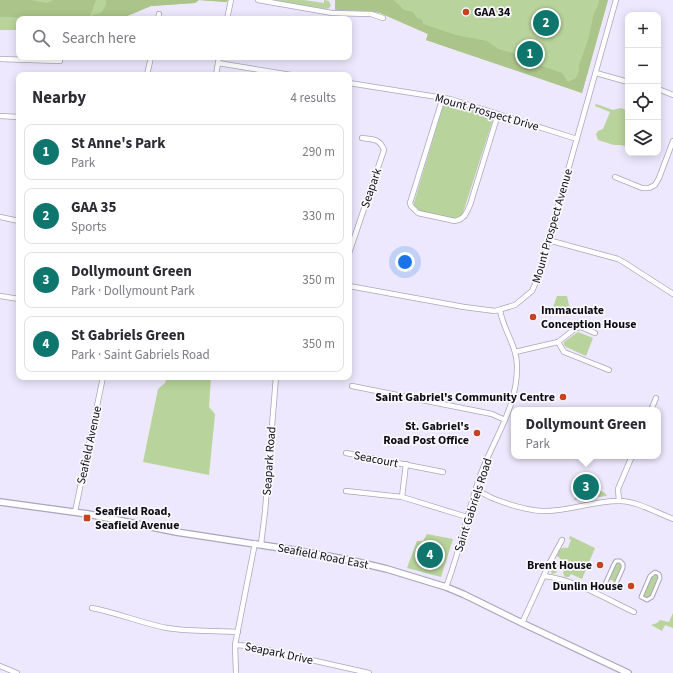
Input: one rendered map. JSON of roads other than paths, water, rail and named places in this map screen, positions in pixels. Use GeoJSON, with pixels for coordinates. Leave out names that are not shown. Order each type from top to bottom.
{"type":"FeatureCollection","features":[{"type":"Feature","properties":{"kind":"street"},"geometry":{"type":"LineString","coordinates":[[228,16],[231,0]]}},
{"type":"Feature","properties":{"kind":"street"},"geometry":{"type":"LineString","coordinates":[[258,0],[332,13],[370,14],[383,18]]}},
{"type":"Feature","properties":{"kind":"street","name":"Mount Prospect Avenue"},"geometry":{"type":"LineString","coordinates":[[352,287],[496,311],[515,305],[532,291],[537,280],[616,0]]}},
{"type":"Feature","properties":{"kind":"street"},"geometry":{"type":"LineString","coordinates":[[0,59],[16,60]]}},
{"type":"Feature","properties":{"kind":"street"},"geometry":{"type":"LineString","coordinates":[[30,60],[60,61]]}},
{"type":"Feature","properties":{"kind":"street"},"geometry":{"type":"LineString","coordinates":[[148,72],[150,60]]}},
{"type":"Feature","properties":{"kind":"street"},"geometry":{"type":"LineString","coordinates":[[217,72],[219,60]]}},
{"type":"Feature","properties":{"kind":"street"},"geometry":{"type":"LineString","coordinates":[[218,64],[271,72]]}},
{"type":"Feature","properties":{"kind":"street"},"geometry":{"type":"LineString","coordinates":[[596,73],[625,81]]}},
{"type":"Feature","properties":{"kind":"street","name":"Mount Prospect Drive"},"geometry":{"type":"LineString","coordinates":[[352,83],[443,97],[577,139]]}},
{"type":"Feature","properties":{"kind":"street"},"geometry":{"type":"LineString","coordinates":[[661,90],[673,95]]}},
{"type":"Feature","properties":{"kind":"street"},"geometry":{"type":"LineString","coordinates":[[443,97],[410,203],[418,213],[455,221],[461,220],[465,216],[470,205],[498,114]]}},
{"type":"Feature","properties":{"kind":"street"},"geometry":{"type":"LineString","coordinates":[[0,116],[16,117]]}},
{"type":"Feature","properties":{"kind":"street","name":"Seapark"},"geometry":{"type":"LineString","coordinates":[[352,244],[384,150],[382,145],[377,140],[362,138]]}},
{"type":"Feature","properties":{"kind":"street"},"geometry":{"type":"LineString","coordinates":[[615,177],[642,188],[648,188],[655,185],[673,141]]}},
{"type":"Feature","properties":{"kind":"street"},"geometry":{"type":"LineString","coordinates":[[0,217],[16,220]]}},
{"type":"Feature","properties":{"kind":"street"},"geometry":{"type":"LineString","coordinates":[[548,240],[625,262],[673,294]]}},
{"type":"Feature","properties":{"kind":"street"},"geometry":{"type":"LineString","coordinates":[[0,296],[16,299]]}},
{"type":"Feature","properties":{"kind":"street","name":"Saint Gabriels Road"},"geometry":{"type":"LineString","coordinates":[[446,587],[480,476],[513,400],[517,381],[518,366],[515,352],[502,321],[500,310]]}},
{"type":"Feature","properties":{"kind":"street"},"geometry":{"type":"LineString","coordinates":[[515,352],[558,342],[576,328],[581,327],[595,333]]}},
{"type":"Feature","properties":{"kind":"street"},"geometry":{"type":"LineString","coordinates":[[558,342],[564,352],[609,370]]}},
{"type":"Feature","properties":{"kind":"street","name":"Seafield Avenue"},"geometry":{"type":"LineString","coordinates":[[75,512],[102,380]]}},
{"type":"Feature","properties":{"kind":"street","name":"Seapark Road"},"geometry":{"type":"LineString","coordinates":[[261,544],[276,380]]}},
{"type":"Feature","properties":{"kind":"street"},"geometry":{"type":"LineString","coordinates":[[352,386],[492,414],[505,420]]}},
{"type":"Feature","properties":{"kind":"street"},"geometry":{"type":"LineString","coordinates":[[652,407],[656,398]]}},
{"type":"Feature","properties":{"kind":"street","name":"Seacourt"},"geometry":{"type":"LineString","coordinates":[[346,453],[443,472]]}},
{"type":"Feature","properties":{"kind":"street"},"geometry":{"type":"LineString","coordinates":[[619,501],[618,490],[631,459]]}},
{"type":"Feature","properties":{"kind":"street","name":"Seacourt"},"geometry":{"type":"LineString","coordinates":[[402,497],[406,464]]}},
{"type":"Feature","properties":{"kind":"street"},"geometry":{"type":"LineString","coordinates":[[476,490],[504,503],[525,509],[543,511],[560,510],[584,505],[619,501],[635,504],[673,518]]}},
{"type":"Feature","properties":{"kind":"street"},"geometry":{"type":"LineString","coordinates":[[346,491],[402,497],[467,518]]}},
{"type":"Feature","properties":{"kind":"street","name":"Seafield Road East"},"geometry":{"type":"LineString","coordinates":[[0,502],[75,512],[176,532],[261,544],[349,560],[387,569],[446,587],[463,594],[628,673]]}},
{"type":"Feature","properties":{"kind":"street"},"geometry":{"type":"LineString","coordinates":[[522,623],[562,540]]}},
{"type":"Feature","properties":{"kind":"street"},"geometry":{"type":"LineString","coordinates":[[236,673],[235,645],[255,543]]}},
{"type":"Feature","properties":{"kind":"street"},"geometry":{"type":"LineString","coordinates":[[605,584],[616,561],[620,562],[623,564],[623,568],[614,588]]}},
{"type":"Feature","properties":{"kind":"street"},"geometry":{"type":"LineString","coordinates":[[639,602],[641,597],[651,574],[655,572],[659,574],[660,580],[651,598],[647,600],[641,597]]}},
{"type":"Feature","properties":{"kind":"street"},"geometry":{"type":"LineString","coordinates":[[544,576],[566,581],[579,586],[634,612]]}},
{"type":"Feature","properties":{"kind":"street"},"geometry":{"type":"LineString","coordinates":[[92,608],[168,628],[238,632]]}},
{"type":"Feature","properties":{"kind":"street","name":"Seapark Drive"},"geometry":{"type":"LineString","coordinates":[[235,645],[249,646],[369,673]]}},
{"type":"Feature","properties":{"kind":"street"},"geometry":{"type":"LineString","coordinates":[[0,666],[17,673]]}},
{"type":"Feature","properties":{"kind":"place","name":"GAA 34"},"geometry":{"type":"Point","coordinates":[466,12]}},
{"type":"Feature","properties":{"kind":"place","name":"GAA 35"},"geometry":{"type":"Point","coordinates":[546,23]}},
{"type":"Feature","properties":{"kind":"place","name":"St Anne's Park"},"geometry":{"type":"Point","coordinates":[530,54]}},
{"type":"Feature","properties":{"kind":"place","name":"Immaculate Conception House"},"geometry":{"type":"Point","coordinates":[533,317]}},
{"type":"Feature","properties":{"kind":"place","name":"Saint Gabriel's Community Centre"},"geometry":{"type":"Point","coordinates":[563,397]}},
{"type":"Feature","properties":{"kind":"place","name":"St. Gabriel's Road Post Office"},"geometry":{"type":"Point","coordinates":[477,433]}},
{"type":"Feature","properties":{"kind":"place","name":"Dollymount Green"},"geometry":{"type":"Point","coordinates":[586,487]}},
{"type":"Feature","properties":{"kind":"place","name":"Seafield Road, Seafield Avenue"},"geometry":{"type":"Point","coordinates":[87,518]}},
{"type":"Feature","properties":{"kind":"place","name":"St Gabriels Green"},"geometry":{"type":"Point","coordinates":[430,555]}},
{"type":"Feature","properties":{"kind":"place","name":"Brent House"},"geometry":{"type":"Point","coordinates":[600,565]}},
{"type":"Feature","properties":{"kind":"place","name":"Dunlin House"},"geometry":{"type":"Point","coordinates":[631,586]}}]}
